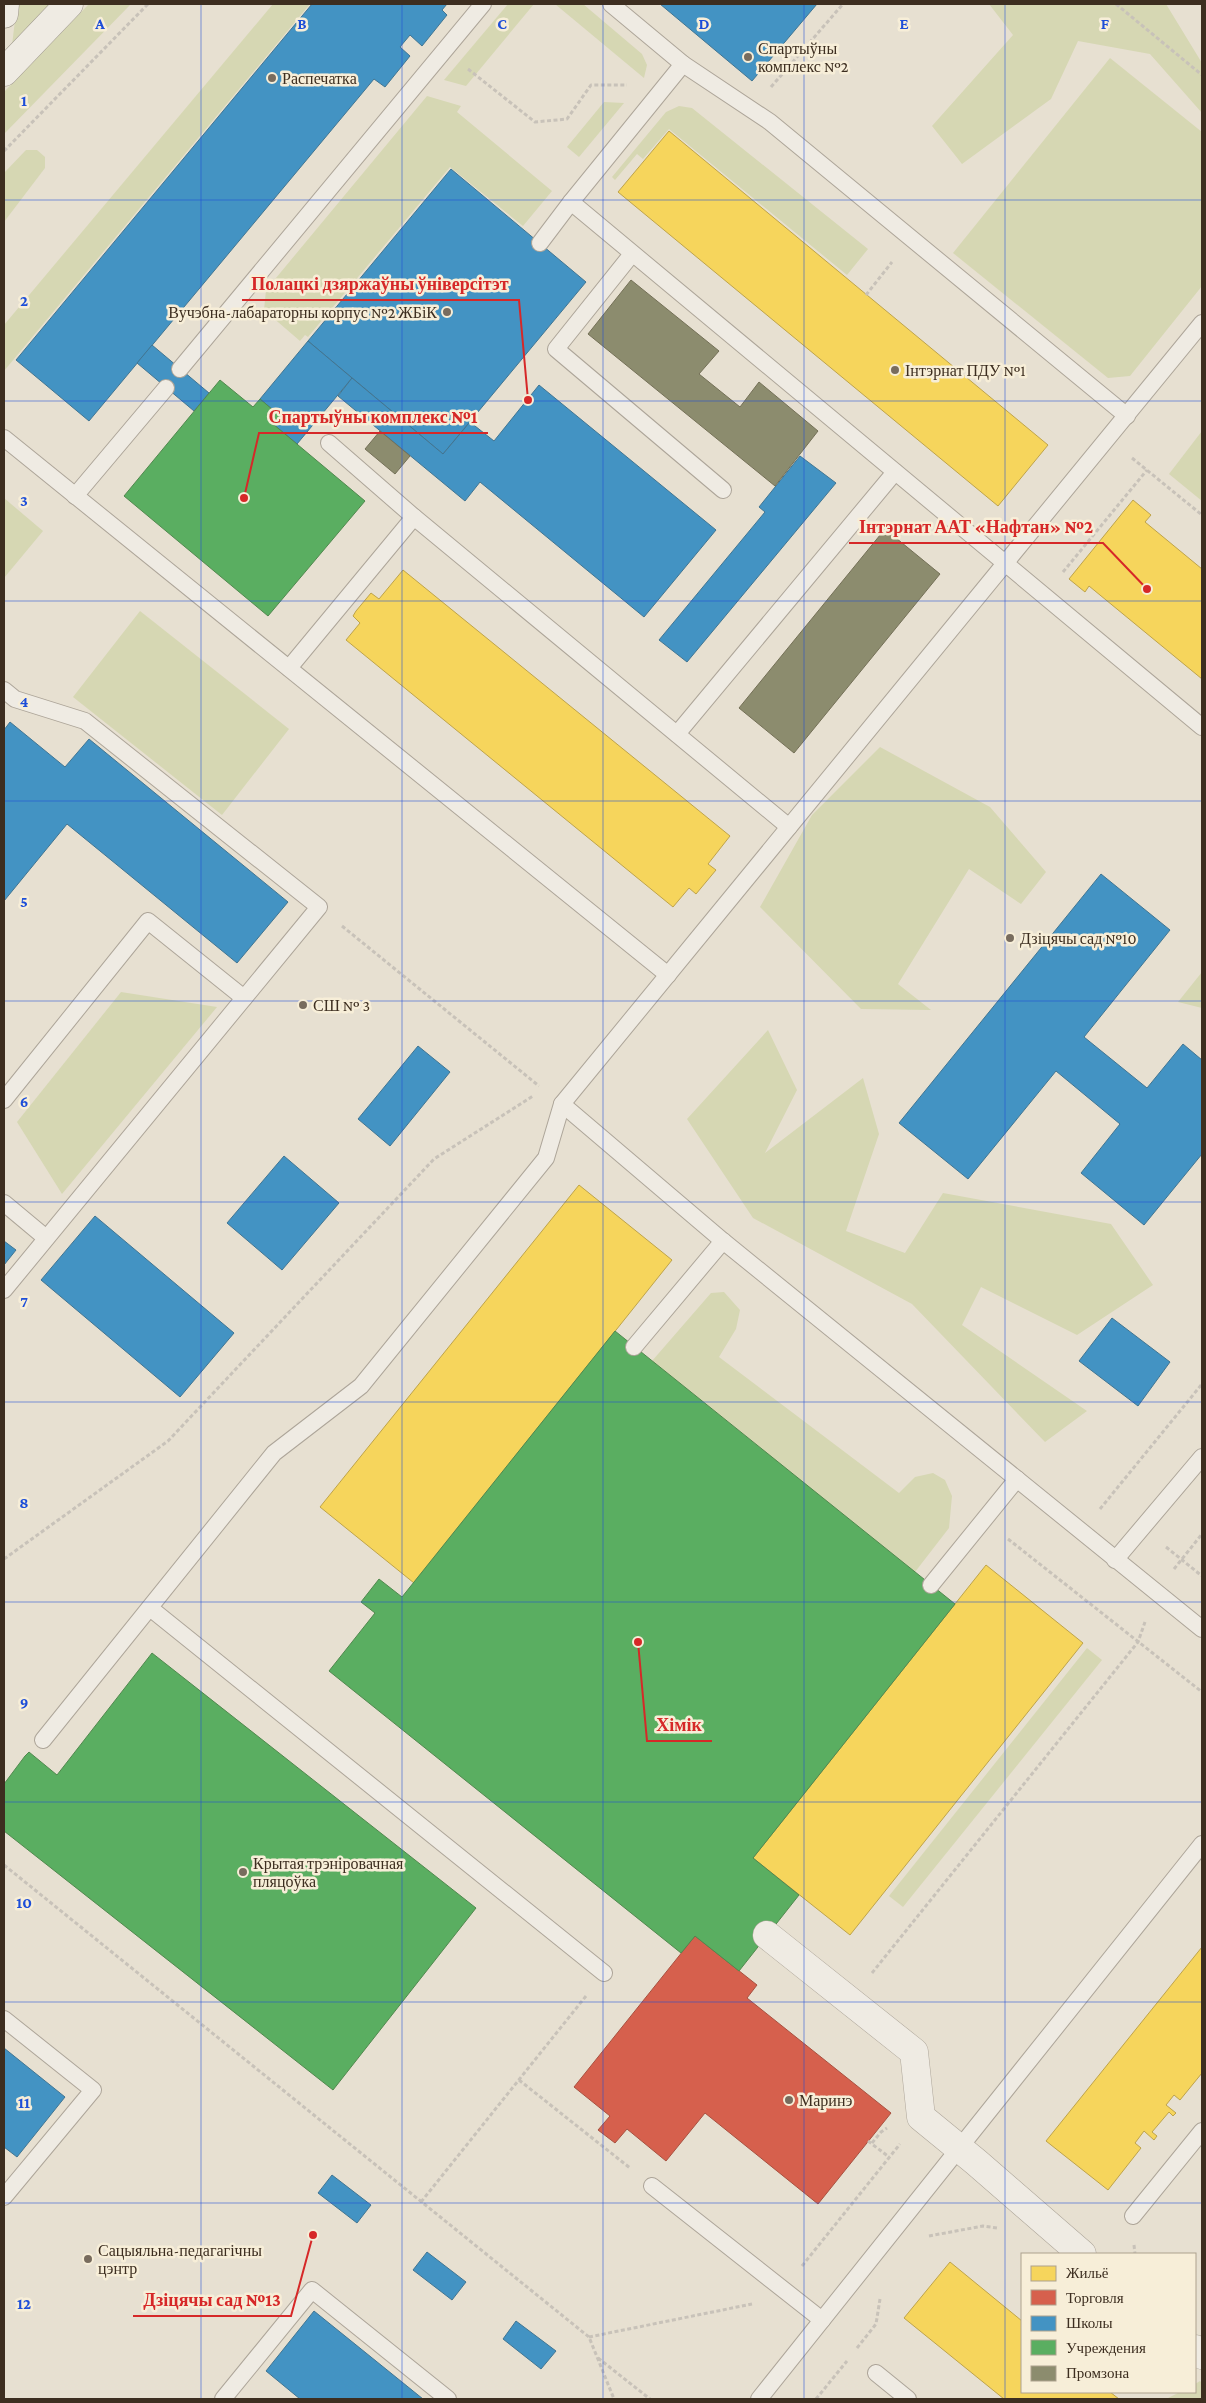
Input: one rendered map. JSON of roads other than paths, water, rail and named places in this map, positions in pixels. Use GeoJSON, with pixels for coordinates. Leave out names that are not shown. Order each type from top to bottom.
{"type":"FeatureCollection","features":[{"type":"Feature","properties":{"kind":"street"},"geometry":{"type":"LineString","coordinates":[[4,14],[5,4]]}},
{"type":"Feature","properties":{"kind":"street"},"geometry":{"type":"LineString","coordinates":[[4,72],[69,4]]}},
{"type":"Feature","properties":{"kind":"street"},"geometry":{"type":"LineString","coordinates":[[767,1935],[914,2052],[921,2117],[1081,2253]]}},
{"type":"Feature","properties":{"kind":"lane"},"geometry":{"type":"LineString","coordinates":[[180,369],[483,4]]}},
{"type":"Feature","properties":{"kind":"lane"},"geometry":{"type":"LineString","coordinates":[[612,4],[682,64],[770,122],[1127,416]]}},
{"type":"Feature","properties":{"kind":"lane"},"geometry":{"type":"LineString","coordinates":[[540,243],[682,64]]}},
{"type":"Feature","properties":{"kind":"lane"},"geometry":{"type":"LineString","coordinates":[[571,202],[1202,727]]}},
{"type":"Feature","properties":{"kind":"lane"},"geometry":{"type":"LineString","coordinates":[[632,254],[556,349],[723,490]]}},
{"type":"Feature","properties":{"kind":"lane"},"geometry":{"type":"LineString","coordinates":[[43,1740],[274,1453],[361,1386],[546,1158],[562,1104],[1202,323]]}},
{"type":"Feature","properties":{"kind":"lane"},"geometry":{"type":"LineString","coordinates":[[75,496],[166,388]]}},
{"type":"Feature","properties":{"kind":"lane"},"geometry":{"type":"LineString","coordinates":[[4,438],[668,975]]}},
{"type":"Feature","properties":{"kind":"lane"},"geometry":{"type":"LineString","coordinates":[[329,444],[414,517],[789,827]]}},
{"type":"Feature","properties":{"kind":"lane"},"geometry":{"type":"LineString","coordinates":[[677,734],[895,472]]}},
{"type":"Feature","properties":{"kind":"lane"},"geometry":{"type":"LineString","coordinates":[[289,668],[414,517]]}},
{"type":"Feature","properties":{"kind":"lane"},"geometry":{"type":"LineString","coordinates":[[4,690],[15,699],[85,721],[318,907],[4,1290]]}},
{"type":"Feature","properties":{"kind":"lane"},"geometry":{"type":"LineString","coordinates":[[4,1100],[148,921],[244,998]]}},
{"type":"Feature","properties":{"kind":"lane"},"geometry":{"type":"LineString","coordinates":[[562,1104],[723,1241],[1202,1629]]}},
{"type":"Feature","properties":{"kind":"lane"},"geometry":{"type":"LineString","coordinates":[[4,1203],[46,1238]]}},
{"type":"Feature","properties":{"kind":"lane"},"geometry":{"type":"LineString","coordinates":[[634,1347],[723,1241]]}},
{"type":"Feature","properties":{"kind":"lane"},"geometry":{"type":"LineString","coordinates":[[1115,1560],[1202,1458]]}},
{"type":"Feature","properties":{"kind":"lane"},"geometry":{"type":"LineString","coordinates":[[931,1585],[1017,1479]]}},
{"type":"Feature","properties":{"kind":"lane"},"geometry":{"type":"LineString","coordinates":[[150,1608],[604,1973]]}},
{"type":"Feature","properties":{"kind":"lane"},"geometry":{"type":"LineString","coordinates":[[759,2399],[1202,1844]]}},
{"type":"Feature","properties":{"kind":"lane"},"geometry":{"type":"LineString","coordinates":[[4,2019],[93,2090],[4,2197]]}},
{"type":"Feature","properties":{"kind":"lane"},"geometry":{"type":"LineString","coordinates":[[1134,2216],[1202,2132]]}},
{"type":"Feature","properties":{"kind":"lane"},"geometry":{"type":"LineString","coordinates":[[652,2186],[822,2320]]}},
{"type":"Feature","properties":{"kind":"lane"},"geometry":{"type":"LineString","coordinates":[[223,2399],[312,2290],[448,2399]]}},
{"type":"Feature","properties":{"kind":"lane"},"geometry":{"type":"LineString","coordinates":[[876,2373],[908,2399]]}},
{"type":"Feature","properties":{"kind":"place","name":"Спартыўны комплекс №2"},"geometry":{"type":"Point","coordinates":[748,57]}},
{"type":"Feature","properties":{"kind":"place","name":"Распечатка"},"geometry":{"type":"Point","coordinates":[272,78]}},
{"type":"Feature","properties":{"kind":"place","name":"Вучэбна-лабараторны корпус №2 ЖБіК"},"geometry":{"type":"Point","coordinates":[447,312]}},
{"type":"Feature","properties":{"kind":"place","name":"Інтэрнат ПДУ №1"},"geometry":{"type":"Point","coordinates":[895,370]}},
{"type":"Feature","properties":{"kind":"place","name":"Полацкі дзяржаўны ўніверсітэт"},"geometry":{"type":"Point","coordinates":[528,400]}},
{"type":"Feature","properties":{"kind":"place","name":"Спартыўны комплекс №1"},"geometry":{"type":"Point","coordinates":[244,498]}},
{"type":"Feature","properties":{"kind":"place","name":"Інтэрнат ААТ «Нафтан» №2"},"geometry":{"type":"Point","coordinates":[1147,589]}},
{"type":"Feature","properties":{"kind":"place","name":"Дзіцячы сад №10"},"geometry":{"type":"Point","coordinates":[1010,938]}},
{"type":"Feature","properties":{"kind":"place","name":"СШ № 3"},"geometry":{"type":"Point","coordinates":[303,1005]}},
{"type":"Feature","properties":{"kind":"place","name":"Хімік"},"geometry":{"type":"Point","coordinates":[638,1642]}},
{"type":"Feature","properties":{"kind":"place","name":"Крытая трэніровачная пляцоўка"},"geometry":{"type":"Point","coordinates":[243,1872]}},
{"type":"Feature","properties":{"kind":"place","name":"Маринэ"},"geometry":{"type":"Point","coordinates":[789,2100]}},
{"type":"Feature","properties":{"kind":"place","name":"Дзіцячы сад №13"},"geometry":{"type":"Point","coordinates":[313,2235]}},
{"type":"Feature","properties":{"kind":"place","name":"Сацыяльна-педагагічны цэнтр"},"geometry":{"type":"Point","coordinates":[88,2259]}}]}
